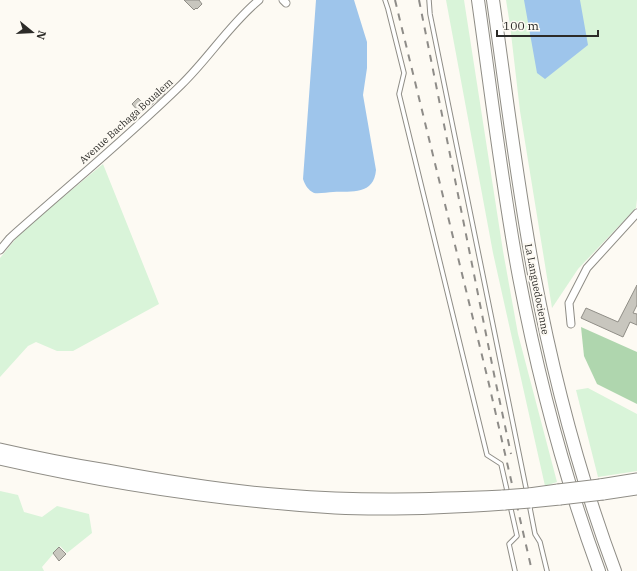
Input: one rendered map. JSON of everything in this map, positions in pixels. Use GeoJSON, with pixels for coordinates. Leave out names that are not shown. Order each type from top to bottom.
{"type":"FeatureCollection","features":[{"type":"Feature","properties":{"kind":"highway","name":"La Languedocienne"},"geometry":{"type":"LineString","coordinates":[[478,0],[513,238],[528,317],[557,438],[599,571]]}},
{"type":"Feature","properties":{"kind":"highway","name":"La Languedocienne"},"geometry":{"type":"LineString","coordinates":[[493,0],[527,236],[542,314],[569,428],[596,516],[615,571]]}},
{"type":"Feature","properties":{"kind":"highway"},"geometry":{"type":"LineString","coordinates":[[0,449],[33,457],[148,478],[208,487],[286,495],[398,499],[504,500]]}},
{"type":"Feature","properties":{"kind":"highway"},"geometry":{"type":"LineString","coordinates":[[0,459],[149,488],[208,497],[337,508],[461,507],[504,500],[602,490],[637,489]]}},
{"type":"Feature","properties":{"kind":"highway"},"geometry":{"type":"LineString","coordinates":[[602,490],[637,479]]}},
{"type":"Feature","properties":{"kind":"street","name":"Avenue Bachaga Boualem"},"geometry":{"type":"LineString","coordinates":[[0,250],[10,238],[157,108],[186,80],[229,28],[259,0]]}},
{"type":"Feature","properties":{"kind":"street"},"geometry":{"type":"LineString","coordinates":[[571,324],[569,304],[587,268],[637,213]]}},
{"type":"Feature","properties":{"kind":"lane"},"geometry":{"type":"LineString","coordinates":[[384,0],[388,9],[404,73],[398,94],[487,455],[501,464],[517,536],[509,544],[515,571]]}},
{"type":"Feature","properties":{"kind":"lane"},"geometry":{"type":"LineString","coordinates":[[429,0],[430,14],[517,448],[536,534],[540,542],[547,571]]}},
{"type":"Feature","properties":{"kind":"green space"},"geometry":{"type":"Polygon","coordinates":[[[446,0],[464,0],[503,251],[518,334],[557,482],[545,486],[493,253],[446,0]]]}},
{"type":"Feature","properties":{"kind":"green space"},"geometry":{"type":"Polygon","coordinates":[[[506,0],[637,0],[636,208],[578,269],[552,308],[520,111],[506,0]]]}},
{"type":"Feature","properties":{"kind":"green space"},"geometry":{"type":"Polygon","coordinates":[[[103,164],[159,304],[73,351],[57,351],[36,342],[28,346],[0,377],[0,258],[22,231],[103,164]]]}},
{"type":"Feature","properties":{"kind":"green space"},"geometry":{"type":"Polygon","coordinates":[[[581,327],[637,352],[637,404],[597,384],[584,356],[581,327]]]}},
{"type":"Feature","properties":{"kind":"green space"},"geometry":{"type":"Polygon","coordinates":[[[588,388],[637,414],[637,471],[598,477],[576,390],[588,388]]]}},
{"type":"Feature","properties":{"kind":"green space"},"geometry":{"type":"Polygon","coordinates":[[[0,491],[18,495],[24,512],[42,517],[57,506],[89,514],[92,533],[67,553],[60,546],[42,567],[44,571],[0,571],[0,491]]]}},
{"type":"Feature","properties":{"kind":"water"},"geometry":{"type":"Polygon","coordinates":[[[316,0],[354,0],[367,42],[367,68],[363,95],[376,170],[371,184],[367,188],[361,190],[314,193],[307,187],[303,179],[316,0]]]}},
{"type":"Feature","properties":{"kind":"water"},"geometry":{"type":"Polygon","coordinates":[[[524,0],[580,0],[588,45],[545,79],[537,73],[524,0]]]}},
{"type":"Feature","properties":{"kind":"building"},"geometry":{"type":"Polygon","coordinates":[[[184,0],[199,0],[202,4],[194,10],[184,0]]]}},
{"type":"Feature","properties":{"kind":"building"},"geometry":{"type":"Polygon","coordinates":[[[159,89],[165,94],[150,106],[146,101],[159,89]]]}},
{"type":"Feature","properties":{"kind":"building"},"geometry":{"type":"Polygon","coordinates":[[[138,98],[145,106],[139,112],[132,104],[138,98]]]}},
{"type":"Feature","properties":{"kind":"building"},"geometry":{"type":"Polygon","coordinates":[[[637,285],[637,305],[633,313],[637,314],[637,325],[630,322],[623,337],[581,318],[586,308],[618,322],[637,285]]]}},
{"type":"Feature","properties":{"kind":"building"},"geometry":{"type":"Polygon","coordinates":[[[59,547],[66,554],[59,561],[53,553],[59,547]]]}},
{"type":"Feature","properties":{"kind":"railway"},"geometry":{"type":"LineString","coordinates":[[395,0],[488,380],[532,571]]}},
{"type":"Feature","properties":{"kind":"railway"},"geometry":{"type":"LineString","coordinates":[[419,0],[511,454]]}}]}
